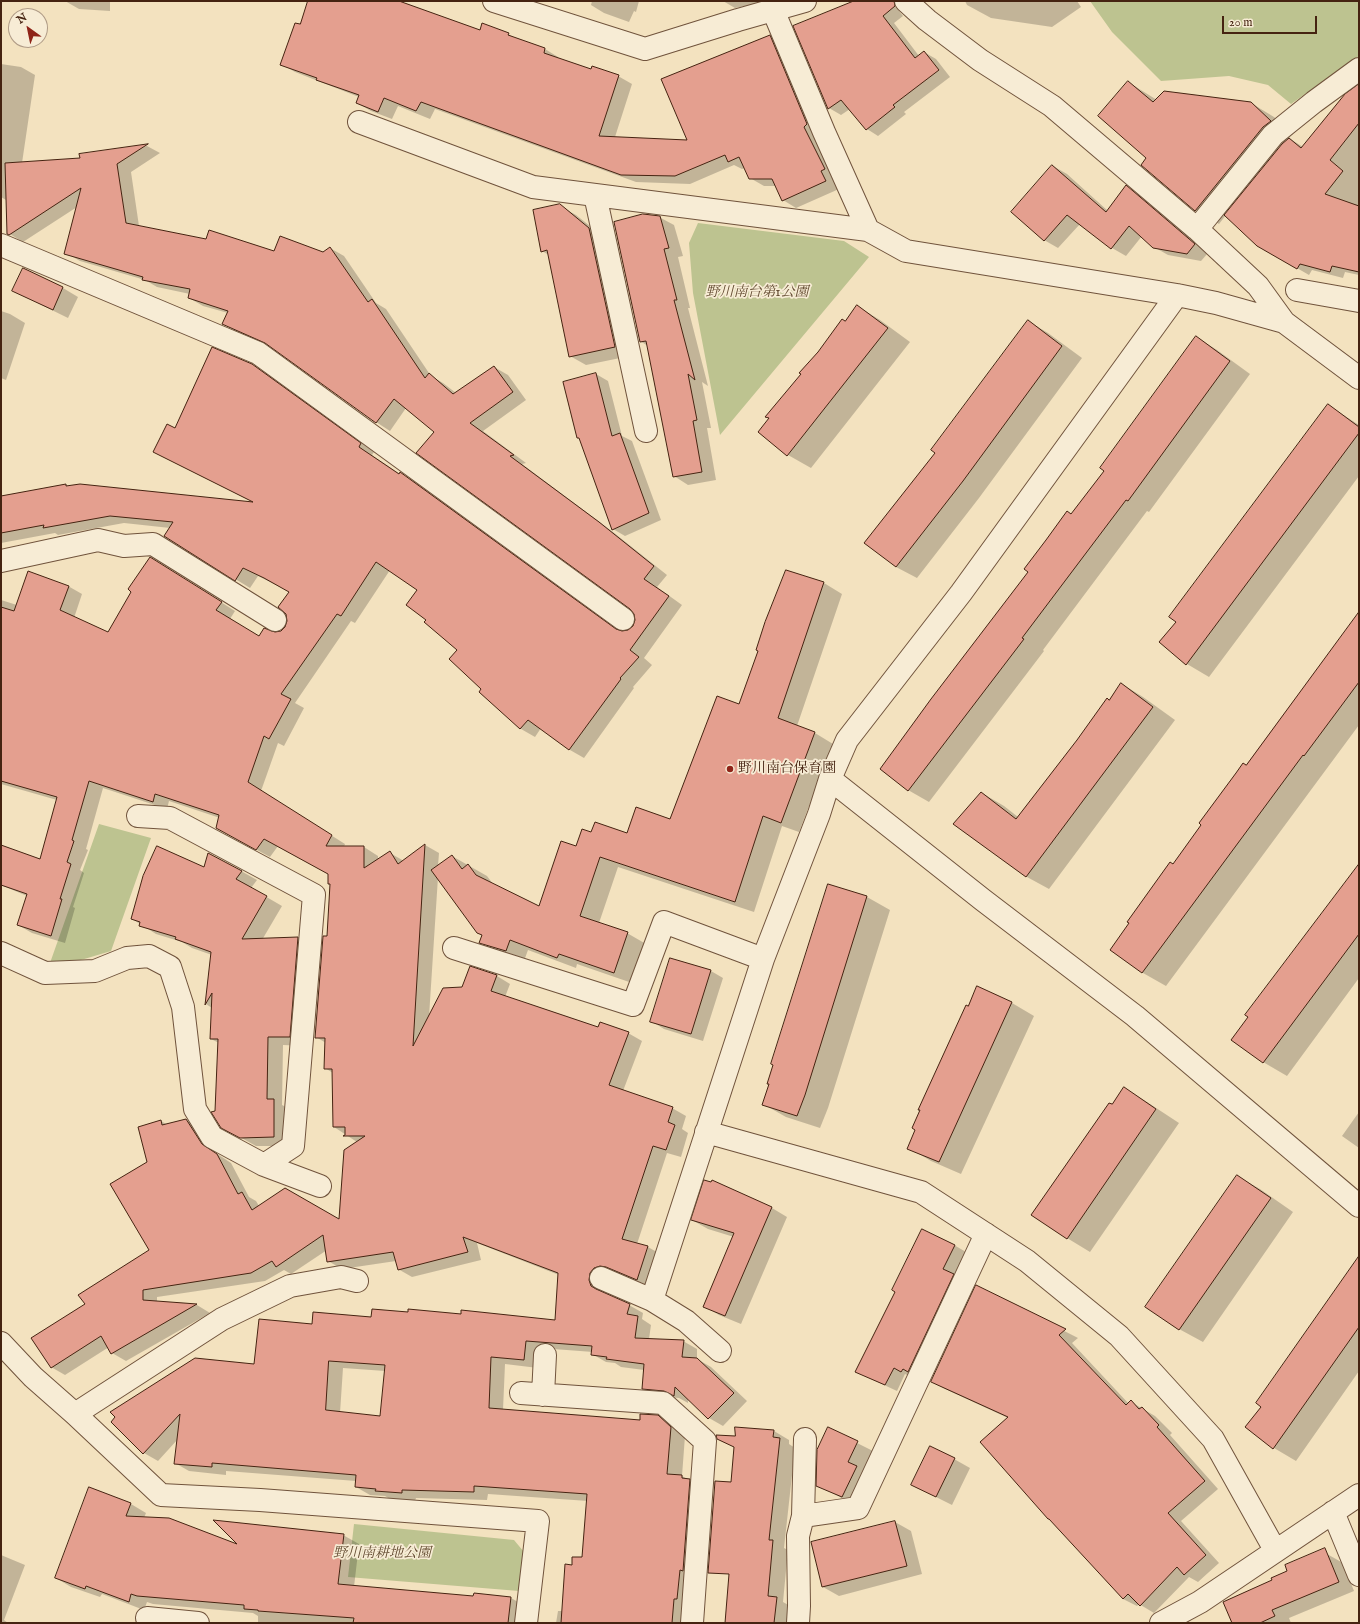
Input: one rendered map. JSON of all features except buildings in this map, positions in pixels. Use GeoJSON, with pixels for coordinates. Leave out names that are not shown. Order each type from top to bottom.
{"type":"FeatureCollection","features":[{"type":"Feature","properties":{"kind":"street"},"geometry":{"type":"LineString","coordinates":[[494,1],[644,49],[805,1]]}},
{"type":"Feature","properties":{"kind":"street"},"geometry":{"type":"LineString","coordinates":[[906,1],[927,20],[980,60],[1052,106],[1197,229],[1258,286],[1284,322],[1359,378]]}},
{"type":"Feature","properties":{"kind":"street"},"geometry":{"type":"LineString","coordinates":[[773,10],[824,132],[868,230]]}},
{"type":"Feature","properties":{"kind":"street"},"geometry":{"type":"LineString","coordinates":[[1197,229],[1273,135],[1314,102],[1359,69]]}},
{"type":"Feature","properties":{"kind":"street"},"geometry":{"type":"LineString","coordinates":[[358,122],[533,187],[868,230],[906,251],[1177,295],[1216,303],[1284,322]]}},
{"type":"Feature","properties":{"kind":"street"},"geometry":{"type":"LineString","coordinates":[[595,195],[646,431]]}},
{"type":"Feature","properties":{"kind":"street"},"geometry":{"type":"LineString","coordinates":[[1,245],[258,353],[624,619]]}},
{"type":"Feature","properties":{"kind":"street"},"geometry":{"type":"LineString","coordinates":[[1297,290],[1359,302]]}},
{"type":"Feature","properties":{"kind":"street"},"geometry":{"type":"LineString","coordinates":[[652,1300],[763,959],[819,814],[830,779],[848,740],[961,592],[1177,295]]}},
{"type":"Feature","properties":{"kind":"street"},"geometry":{"type":"LineString","coordinates":[[1,561],[98,540],[124,546],[153,544],[275,620]]}},
{"type":"Feature","properties":{"kind":"street"},"geometry":{"type":"LineString","coordinates":[[830,779],[983,900],[1135,1016],[1359,1206]]}},
{"type":"Feature","properties":{"kind":"street"},"geometry":{"type":"LineString","coordinates":[[138,816],[170,818],[314,895],[293,1146],[264,1165]]}},
{"type":"Feature","properties":{"kind":"street"},"geometry":{"type":"LineString","coordinates":[[454,948],[633,1005],[664,922],[763,959]]}},
{"type":"Feature","properties":{"kind":"street"},"geometry":{"type":"LineString","coordinates":[[1,953],[45,973],[95,971],[127,958],[149,956],[170,967],[183,1007],[195,1109],[212,1137],[264,1165],[320,1186]]}},
{"type":"Feature","properties":{"kind":"street"},"geometry":{"type":"LineString","coordinates":[[706,1132],[921,1192],[1027,1261],[1119,1336],[1213,1439],[1276,1550]]}},
{"type":"Feature","properties":{"kind":"street"},"geometry":{"type":"LineString","coordinates":[[803,1516],[858,1508],[986,1234]]}},
{"type":"Feature","properties":{"kind":"street"},"geometry":{"type":"LineString","coordinates":[[74,1414],[222,1319],[290,1286],[341,1277],[357,1281]]}},
{"type":"Feature","properties":{"kind":"street"},"geometry":{"type":"LineString","coordinates":[[601,1278],[652,1300],[686,1321],[720,1351]]}},
{"type":"Feature","properties":{"kind":"street"},"geometry":{"type":"LineString","coordinates":[[1,1343],[32,1377],[161,1495],[260,1500],[538,1521],[526,1623]]}},
{"type":"Feature","properties":{"kind":"street"},"geometry":{"type":"LineString","coordinates":[[543,1395],[545,1355]]}},
{"type":"Feature","properties":{"kind":"street"},"geometry":{"type":"LineString","coordinates":[[521,1393],[663,1403],[705,1441],[692,1623]]}},
{"type":"Feature","properties":{"kind":"street"},"geometry":{"type":"LineString","coordinates":[[798,1623],[798,1536],[803,1516],[805,1439]]}},
{"type":"Feature","properties":{"kind":"street"},"geometry":{"type":"LineString","coordinates":[[1162,1623],[1200,1602],[1359,1495]]}},
{"type":"Feature","properties":{"kind":"street"},"geometry":{"type":"LineString","coordinates":[[1333,1512],[1359,1575]]}},
{"type":"Feature","properties":{"kind":"street"},"geometry":{"type":"LineString","coordinates":[[147,1618],[198,1623]]}},
{"type":"Feature","properties":{"kind":"green space"},"geometry":{"type":"Polygon","coordinates":[[[1090,1],[1359,1],[1359,56],[1291,104],[1268,85],[1229,76],[1161,81],[1112,32],[1090,1]]]}},
{"type":"Feature","properties":{"kind":"green space","name":"野川南台第1公園"},"geometry":{"type":"Polygon","coordinates":[[[698,223],[844,241],[869,257],[720,435],[693,293],[689,243],[698,223]]]}},
{"type":"Feature","properties":{"kind":"green space"},"geometry":{"type":"Polygon","coordinates":[[[99,824],[151,838],[111,951],[81,960],[50,963],[99,824]]]}},
{"type":"Feature","properties":{"kind":"green space","name":"野川南耕地公園"},"geometry":{"type":"Polygon","coordinates":[[[354,1524],[514,1540],[524,1552],[519,1591],[348,1577],[354,1524]]]}},
{"type":"Feature","properties":{"kind":"place","name":"野川南台保育園"},"geometry":{"type":"Point","coordinates":[730,769]}}]}
